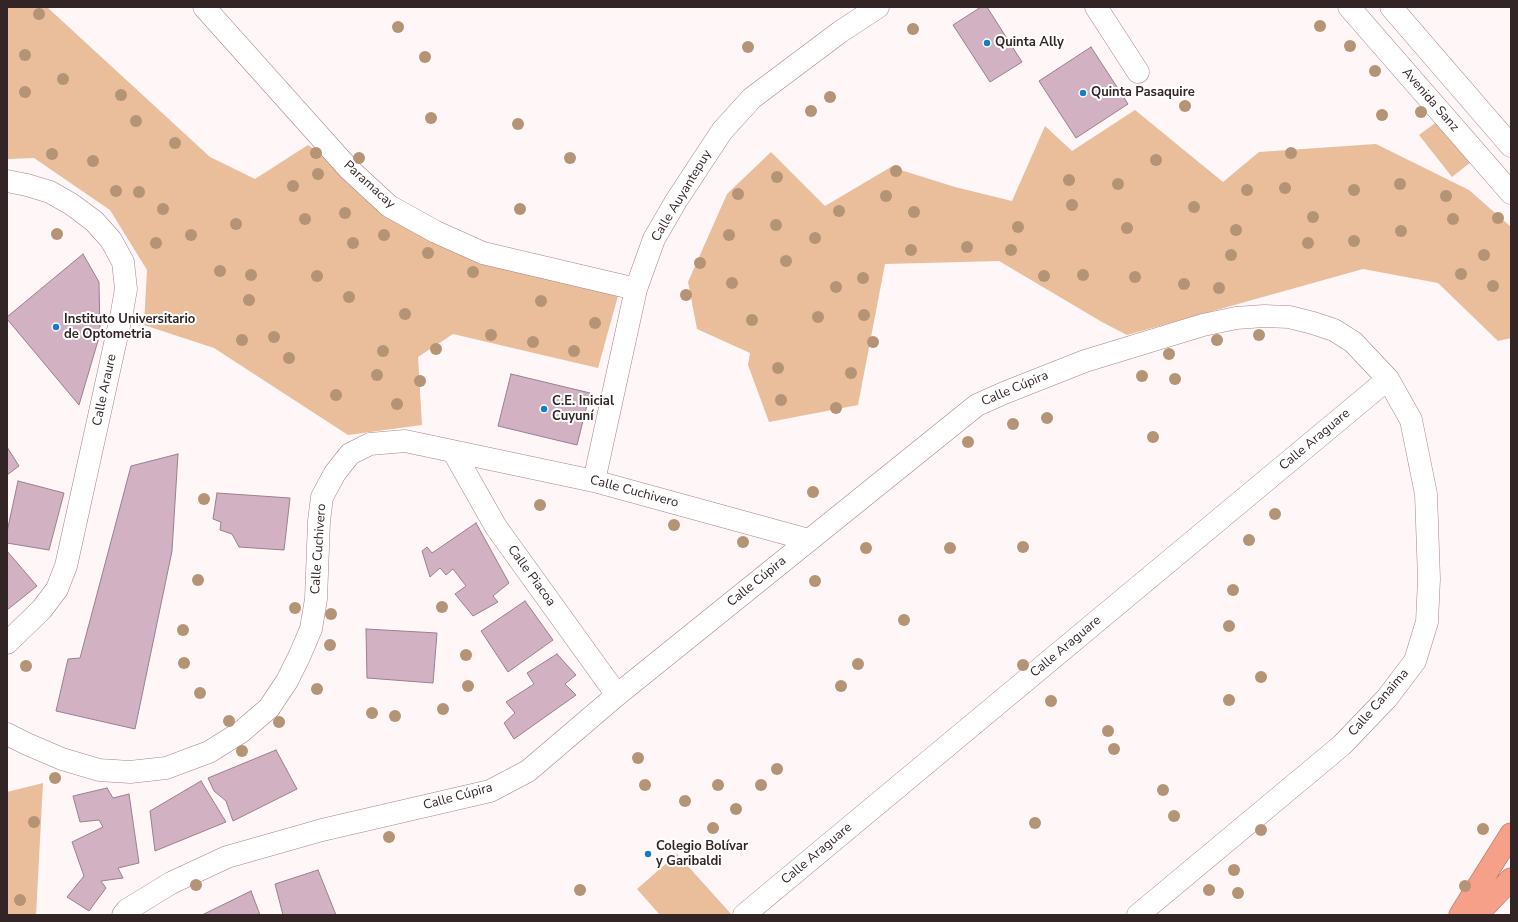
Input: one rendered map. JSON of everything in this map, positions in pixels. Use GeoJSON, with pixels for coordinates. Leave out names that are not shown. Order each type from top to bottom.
{"type":"FeatureCollection","features":[{"type":"Feature","properties":{"kind":"highway"},"geometry":{"type":"LineString","coordinates":[[1460,915],[1511,834]]}},
{"type":"Feature","properties":{"kind":"highway"},"geometry":{"type":"LineString","coordinates":[[1478,915],[1511,879]]}},
{"type":"Feature","properties":{"kind":"street","name":"Paramacay"},"geometry":{"type":"LineString","coordinates":[[204,7],[348,169],[388,206],[436,232],[483,253],[636,289]]}},
{"type":"Feature","properties":{"kind":"street","name":"Calle Auyantepuy"},"geometry":{"type":"LineString","coordinates":[[594,481],[636,289],[654,239],[698,166],[722,131],[752,98],[840,32],[878,7]]}},
{"type":"Feature","properties":{"kind":"street"},"geometry":{"type":"LineString","coordinates":[[1096,7],[1138,72]]}},
{"type":"Feature","properties":{"kind":"street","name":"Avenida Sanz"},"geometry":{"type":"LineString","coordinates":[[1348,7],[1511,193]]}},
{"type":"Feature","properties":{"kind":"street"},"geometry":{"type":"LineString","coordinates":[[1391,7],[1511,146]]}},
{"type":"Feature","properties":{"kind":"street","name":"Calle Araure"},"geometry":{"type":"LineString","coordinates":[[7,181],[50,192],[72,204],[94,221],[111,240],[123,262],[126,289],[119,328],[66,566],[57,589],[42,609],[7,643]]}},
{"type":"Feature","properties":{"kind":"street","name":"Calle Cúpira"},"geometry":{"type":"LineString","coordinates":[[123,915],[127,910],[171,883],[227,857],[322,830],[490,791],[528,772],[617,695],[977,405],[1004,393],[1086,361],[1203,325],[1236,318],[1264,316],[1289,317],[1334,330],[1353,342],[1388,379]]}},
{"type":"Feature","properties":{"kind":"street","name":"Calle Araguare"},"geometry":{"type":"LineString","coordinates":[[744,915],[1388,379]]}},
{"type":"Feature","properties":{"kind":"street","name":"Calle Canaima"},"geometry":{"type":"LineString","coordinates":[[1138,915],[1342,745],[1387,698],[1415,661],[1427,622],[1429,579],[1426,494],[1411,420],[1388,379]]}},
{"type":"Feature","properties":{"kind":"street","name":"Calle Cuchivero"},"geometry":{"type":"LineString","coordinates":[[7,734],[62,759],[99,770],[130,772],[166,768],[209,752],[240,732],[269,708],[288,681],[299,657],[311,629],[316,599],[319,521],[322,497],[334,473],[350,454],[370,444],[405,441],[594,481],[809,540]]}},
{"type":"Feature","properties":{"kind":"street","name":"Calle Piacoa"},"geometry":{"type":"LineString","coordinates":[[453,451],[496,527],[617,695]]}},
{"type":"Feature","properties":{"kind":"shaded area"},"geometry":{"type":"Polygon","coordinates":[[[7,7],[47,7],[210,157],[255,179],[308,145],[458,251],[618,296],[598,368],[453,334],[418,357],[422,425],[348,435],[214,348],[144,325],[147,270],[110,210],[34,158],[7,159],[7,7]]]}},
{"type":"Feature","properties":{"kind":"shaded area"},"geometry":{"type":"Polygon","coordinates":[[[1135,110],[1223,182],[1259,152],[1376,144],[1469,190],[1511,227],[1511,338],[1498,341],[1438,283],[1363,269],[1127,335],[1102,322],[999,261],[885,264],[858,405],[769,422],[748,365],[750,353],[697,329],[688,282],[727,194],[771,152],[825,206],[891,167],[955,187],[1012,201],[1045,126],[1072,151],[1135,110]]]}},
{"type":"Feature","properties":{"kind":"shaded area"},"geometry":{"type":"Polygon","coordinates":[[[1438,121],[1471,162],[1452,177],[1419,135],[1438,121]]]}},
{"type":"Feature","properties":{"kind":"shaded area"},"geometry":{"type":"Polygon","coordinates":[[[43,783],[36,915],[7,915],[7,792],[43,783]]]}},
{"type":"Feature","properties":{"kind":"shaded area"},"geometry":{"type":"Polygon","coordinates":[[[677,854],[732,915],[660,915],[637,889],[677,854]]]}},
{"type":"Feature","properties":{"kind":"building","name":"Quinta Ally"},"geometry":{"type":"Polygon","coordinates":[[[981,7],[987,7],[1022,62],[990,82],[953,25],[981,7]]]}},
{"type":"Feature","properties":{"kind":"building","name":"Quinta Pasaquire"},"geometry":{"type":"Polygon","coordinates":[[[1091,47],[1128,104],[1076,138],[1039,81],[1091,47]]]}},
{"type":"Feature","properties":{"kind":"building","name":"Instituto Universitario de Optometria"},"geometry":{"type":"Polygon","coordinates":[[[83,254],[99,282],[100,334],[79,405],[7,319],[7,317],[83,254]]]}},
{"type":"Feature","properties":{"kind":"building","name":"C.E. Inicial Cuyuní"},"geometry":{"type":"Polygon","coordinates":[[[511,374],[590,393],[577,445],[498,426],[511,374]]]}},
{"type":"Feature","properties":{"kind":"building"},"geometry":{"type":"Polygon","coordinates":[[[7,447],[19,466],[7,475],[7,447]]]}},
{"type":"Feature","properties":{"kind":"building"},"geometry":{"type":"Polygon","coordinates":[[[178,454],[172,551],[135,729],[56,711],[68,659],[80,658],[131,466],[178,454]]]}},
{"type":"Feature","properties":{"kind":"building"},"geometry":{"type":"Polygon","coordinates":[[[18,481],[64,493],[49,550],[7,543],[7,532],[18,481]]]}},
{"type":"Feature","properties":{"kind":"building"},"geometry":{"type":"Polygon","coordinates":[[[217,493],[290,498],[284,550],[239,547],[232,534],[220,530],[221,522],[213,519],[217,493]]]}},
{"type":"Feature","properties":{"kind":"building"},"geometry":{"type":"Polygon","coordinates":[[[476,523],[509,583],[493,596],[498,602],[473,616],[455,594],[466,586],[453,569],[446,575],[440,568],[430,577],[422,551],[427,547],[432,553],[476,523]]]}},
{"type":"Feature","properties":{"kind":"building"},"geometry":{"type":"Polygon","coordinates":[[[7,551],[37,586],[7,610],[7,551]]]}},
{"type":"Feature","properties":{"kind":"building"},"geometry":{"type":"Polygon","coordinates":[[[525,601],[553,640],[508,672],[481,631],[525,601]]]}},
{"type":"Feature","properties":{"kind":"building"},"geometry":{"type":"Polygon","coordinates":[[[366,629],[437,633],[433,683],[367,678],[366,629]]]}},
{"type":"Feature","properties":{"kind":"building"},"geometry":{"type":"Polygon","coordinates":[[[557,654],[576,675],[565,684],[576,695],[514,739],[504,723],[515,713],[506,702],[534,684],[527,673],[557,654]]]}},
{"type":"Feature","properties":{"kind":"building"},"geometry":{"type":"Polygon","coordinates":[[[276,750],[297,789],[233,821],[226,801],[214,791],[208,778],[276,750]]]}},
{"type":"Feature","properties":{"kind":"building"},"geometry":{"type":"Polygon","coordinates":[[[201,781],[226,822],[155,851],[150,811],[201,781]]]}},
{"type":"Feature","properties":{"kind":"building"},"geometry":{"type":"Polygon","coordinates":[[[107,788],[113,798],[129,794],[139,863],[118,868],[123,878],[101,881],[106,888],[89,911],[67,897],[84,876],[72,842],[103,827],[99,820],[80,822],[73,796],[107,788]]]}},
{"type":"Feature","properties":{"kind":"building"},"geometry":{"type":"Polygon","coordinates":[[[318,870],[336,915],[283,915],[275,884],[318,870]]]}},
{"type":"Feature","properties":{"kind":"building"},"geometry":{"type":"Polygon","coordinates":[[[251,891],[260,915],[202,915],[251,891]]]}},
{"type":"Feature","properties":{"kind":"place","name":"Quinta Ally"},"geometry":{"type":"Point","coordinates":[987,43]}},
{"type":"Feature","properties":{"kind":"place","name":"Quinta Pasaquire"},"geometry":{"type":"Point","coordinates":[1083,93]}},
{"type":"Feature","properties":{"kind":"place","name":"Instituto Universitario de Optometria"},"geometry":{"type":"Point","coordinates":[56,327]}},
{"type":"Feature","properties":{"kind":"place","name":"C.E. Inicial Cuyuní"},"geometry":{"type":"Point","coordinates":[544,409]}},
{"type":"Feature","properties":{"kind":"place","name":"Colegio Bolívar y Garibaldi"},"geometry":{"type":"Point","coordinates":[648,854]}}]}
